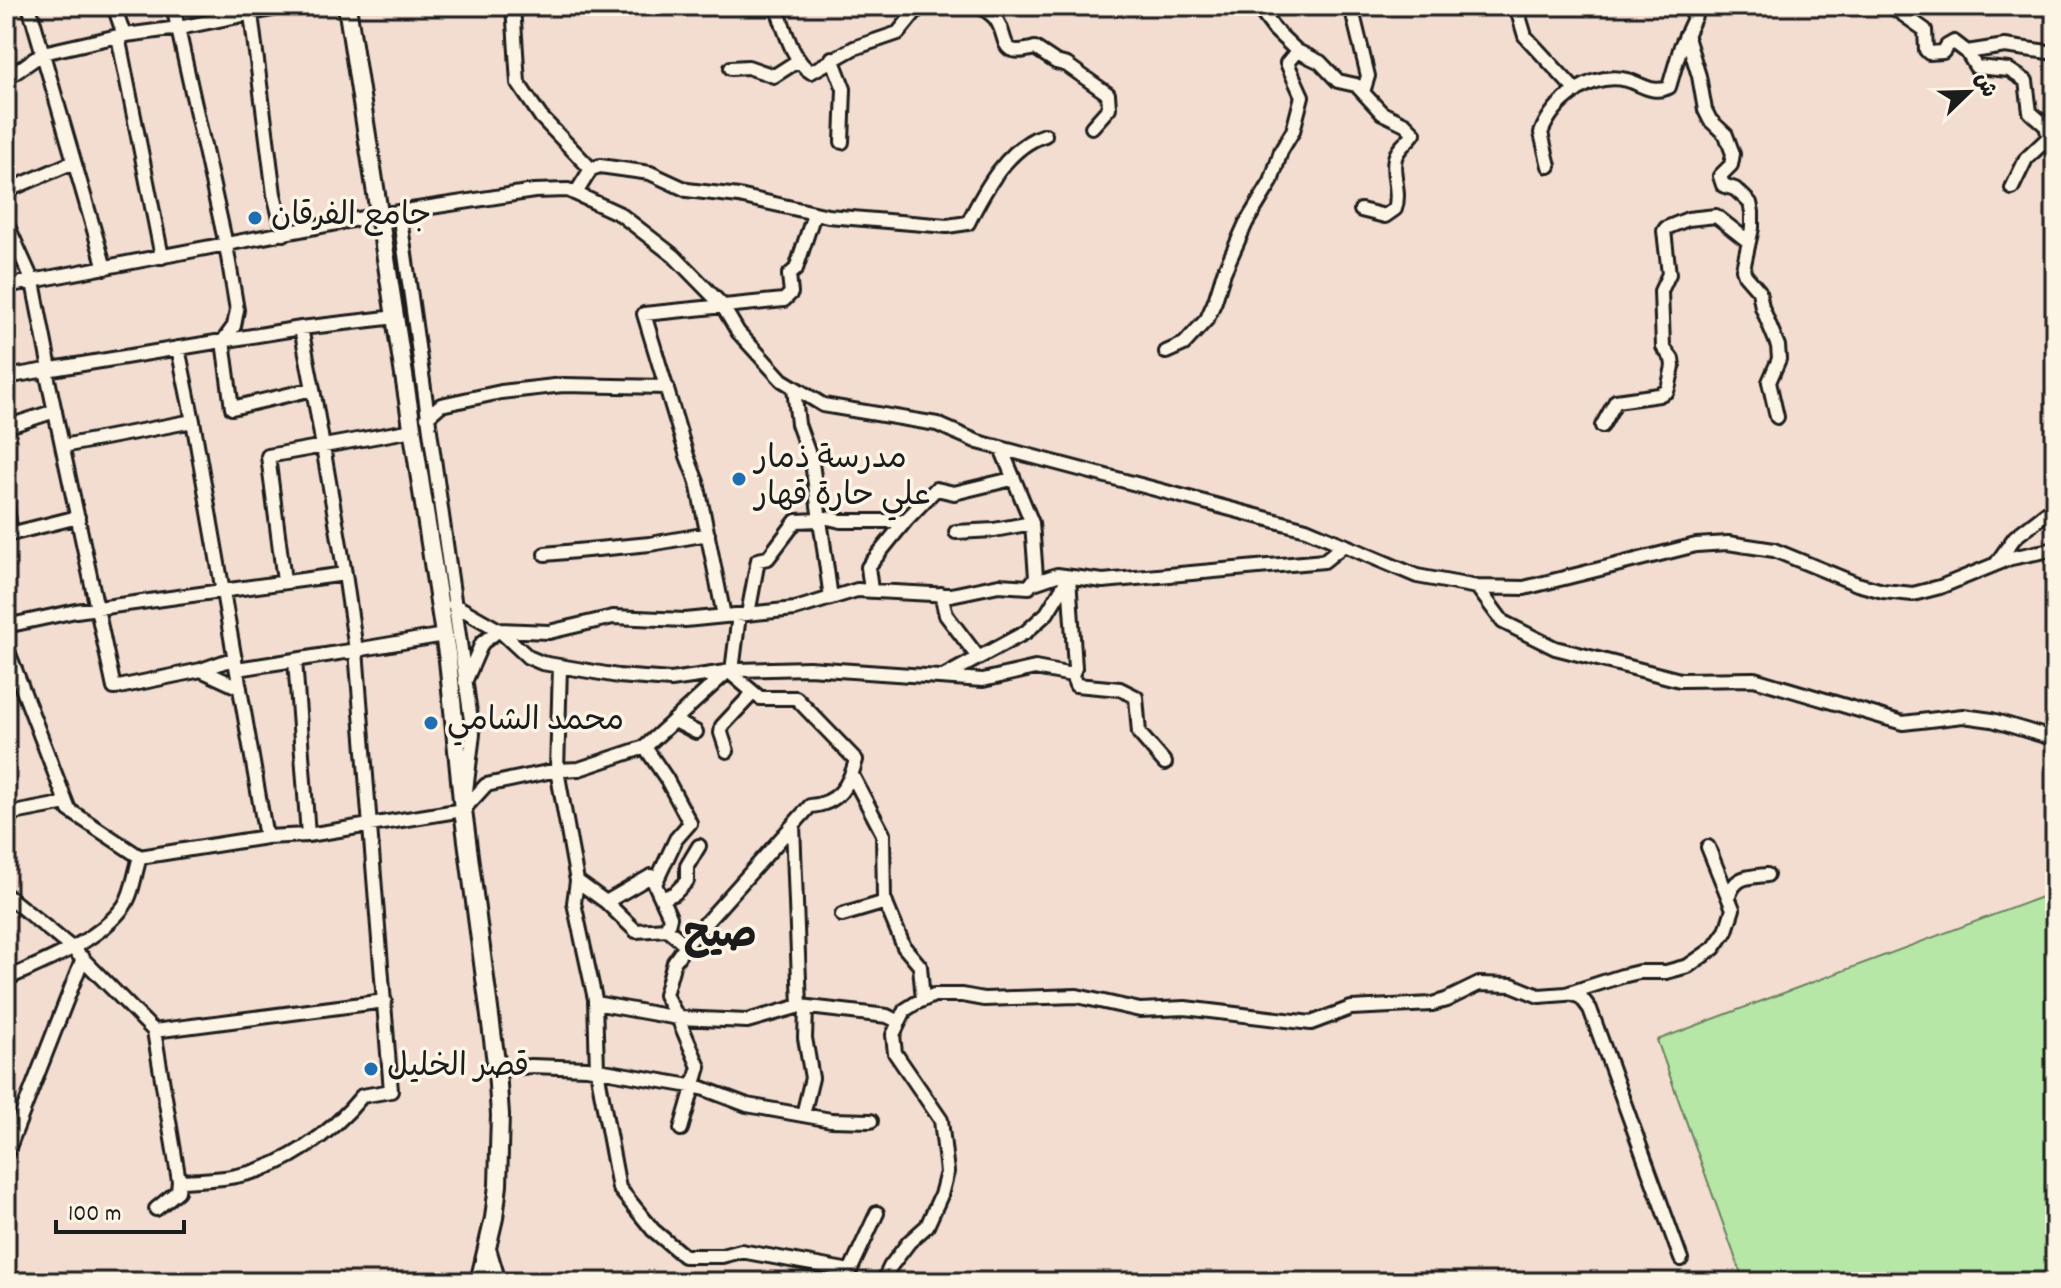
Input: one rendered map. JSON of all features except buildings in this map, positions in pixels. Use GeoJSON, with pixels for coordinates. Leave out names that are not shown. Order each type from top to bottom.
{"type":"FeatureCollection","features":[{"type":"Feature","properties":{"kind":"main road"},"geometry":{"type":"LineString","coordinates":[[347,6],[444,635],[497,1070],[500,1151],[494,1218],[479,1282]]}},
{"type":"Feature","properties":{"kind":"main road"},"geometry":{"type":"LineString","coordinates":[[488,1251],[497,1282]]}},
{"type":"Feature","properties":{"kind":"street"},"geometry":{"type":"LineString","coordinates":[[6,10],[13,6]]}},
{"type":"Feature","properties":{"kind":"street"},"geometry":{"type":"LineString","coordinates":[[29,6],[105,268]]}},
{"type":"Feature","properties":{"kind":"street"},"geometry":{"type":"LineString","coordinates":[[114,6],[162,257]]}},
{"type":"Feature","properties":{"kind":"street"},"geometry":{"type":"LineString","coordinates":[[173,6],[226,245],[237,310],[234,326],[223,341],[232,408],[313,389]]}},
{"type":"Feature","properties":{"kind":"street"},"geometry":{"type":"LineString","coordinates":[[6,79],[43,53],[121,36],[179,28],[250,9],[287,6]]}},
{"type":"Feature","properties":{"kind":"street"},"geometry":{"type":"LineString","coordinates":[[513,6],[518,83],[541,117],[591,169]]}},
{"type":"Feature","properties":{"kind":"street"},"geometry":{"type":"LineString","coordinates":[[776,6],[799,60],[811,72],[832,58],[898,33],[920,6]]}},
{"type":"Feature","properties":{"kind":"street"},"geometry":{"type":"LineString","coordinates":[[980,6],[998,21],[1004,41],[1012,50],[1035,48],[1056,62],[1067,65],[1108,94],[1109,108],[1092,127]]}},
{"type":"Feature","properties":{"kind":"street"},"geometry":{"type":"LineString","coordinates":[[1257,6],[1275,30],[1297,51],[1320,62],[1334,78],[1351,82],[1382,113],[1405,124],[1414,133],[1395,158],[1398,192],[1395,209],[1385,216],[1367,209],[1361,210]]}},
{"type":"Feature","properties":{"kind":"street"},"geometry":{"type":"LineString","coordinates":[[1351,6],[1368,76],[1363,92]]}},
{"type":"Feature","properties":{"kind":"street"},"geometry":{"type":"LineString","coordinates":[[1516,6],[1525,36],[1576,91]]}},
{"type":"Feature","properties":{"kind":"street"},"geometry":{"type":"LineString","coordinates":[[1549,166],[1541,133],[1554,111],[1576,91],[1603,79],[1625,80],[1655,91],[1671,85],[1696,6]]}},
{"type":"Feature","properties":{"kind":"street"},"geometry":{"type":"LineString","coordinates":[[1891,6],[1925,30],[1926,50],[1929,53],[1943,52],[1954,42],[1967,52],[1976,67],[2009,70],[2026,81],[2030,112],[2041,119],[2049,131],[2047,141],[2026,159],[2012,188]]}},
{"type":"Feature","properties":{"kind":"street"},"geometry":{"type":"LineString","coordinates":[[250,9],[274,194],[284,234]]}},
{"type":"Feature","properties":{"kind":"street"},"geometry":{"type":"LineString","coordinates":[[1686,34],[1699,76],[1705,110],[1710,120],[1726,135],[1733,154],[1731,165],[1720,176],[1721,181],[1750,203],[1752,228],[1743,269],[1759,291],[1779,351],[1779,359],[1769,382],[1777,417]]}},
{"type":"Feature","properties":{"kind":"street"},"geometry":{"type":"LineString","coordinates":[[1967,52],[2005,46],[2055,53]]}},
{"type":"Feature","properties":{"kind":"street"},"geometry":{"type":"LineString","coordinates":[[1166,352],[1184,344],[1207,319],[1233,252],[1271,182],[1281,151],[1302,107],[1302,96],[1287,63],[1297,51]]}},
{"type":"Feature","properties":{"kind":"street"},"geometry":{"type":"LineString","coordinates":[[832,58],[844,89],[842,142]]}},
{"type":"Feature","properties":{"kind":"street"},"geometry":{"type":"LineString","coordinates":[[731,68],[748,67],[774,76],[799,60]]}},
{"type":"Feature","properties":{"kind":"street"},"geometry":{"type":"LineString","coordinates":[[576,193],[591,169],[600,166],[650,173],[687,190],[739,196],[814,214],[947,226],[968,223],[999,172],[1033,138],[1045,135]]}},
{"type":"Feature","properties":{"kind":"street"},"geometry":{"type":"LineString","coordinates":[[6,191],[74,162]]}},
{"type":"Feature","properties":{"kind":"street"},"geometry":{"type":"LineString","coordinates":[[6,286],[379,215],[534,191],[568,190],[620,214],[674,256],[722,305],[738,332],[782,380],[823,405],[937,424],[978,442],[1306,529],[1417,576],[1477,587],[1524,588],[1696,545],[1728,543],[1774,550],[1857,584],[1913,594],[1940,587],[2011,558],[2055,549]]}},
{"type":"Feature","properties":{"kind":"street"},"geometry":{"type":"LineString","coordinates":[[399,212],[473,734],[463,810]]}},
{"type":"Feature","properties":{"kind":"street"},"geometry":{"type":"LineString","coordinates":[[724,616],[697,482],[644,314],[784,300],[791,293],[789,275],[796,269],[814,214]]}},
{"type":"Feature","properties":{"kind":"street"},"geometry":{"type":"LineString","coordinates":[[1602,426],[1616,401],[1659,395],[1667,391],[1669,385],[1673,366],[1663,347],[1661,291],[1669,274],[1666,228],[1688,219],[1716,216],[1749,242]]}},
{"type":"Feature","properties":{"kind":"street"},"geometry":{"type":"LineString","coordinates":[[6,222],[33,282],[55,411],[114,688],[236,663],[295,660],[444,635]]}},
{"type":"Feature","properties":{"kind":"street"},"geometry":{"type":"LineString","coordinates":[[6,377],[301,328],[396,317]]}},
{"type":"Feature","properties":{"kind":"street"},"geometry":{"type":"LineString","coordinates":[[179,1181],[237,1176],[275,1163],[323,1137],[362,1096],[391,1091],[356,650],[301,328]]}},
{"type":"Feature","properties":{"kind":"street"},"geometry":{"type":"LineString","coordinates":[[178,348],[266,837]]}},
{"type":"Feature","properties":{"kind":"street"},"geometry":{"type":"LineString","coordinates":[[427,417],[441,405],[501,392],[563,385],[667,387]]}},
{"type":"Feature","properties":{"kind":"street"},"geometry":{"type":"LineString","coordinates":[[794,388],[798,424],[812,463],[831,598]]}},
{"type":"Feature","properties":{"kind":"street"},"geometry":{"type":"LineString","coordinates":[[6,427],[55,411]]}},
{"type":"Feature","properties":{"kind":"street"},"geometry":{"type":"LineString","coordinates":[[63,446],[193,421]]}},
{"type":"Feature","properties":{"kind":"street"},"geometry":{"type":"LineString","coordinates":[[284,581],[268,456],[413,430]]}},
{"type":"Feature","properties":{"kind":"street"},"geometry":{"type":"LineString","coordinates":[[1001,448],[1032,523],[1036,577],[1031,584]]}},
{"type":"Feature","properties":{"kind":"street"},"geometry":{"type":"LineString","coordinates":[[871,590],[868,567],[936,489],[954,493],[1012,479]]}},
{"type":"Feature","properties":{"kind":"street"},"geometry":{"type":"LineString","coordinates":[[6,501],[9,534],[78,517]]}},
{"type":"Feature","properties":{"kind":"street"},"geometry":{"type":"LineString","coordinates":[[1996,564],[2015,537],[2055,506]]}},
{"type":"Feature","properties":{"kind":"street"},"geometry":{"type":"LineString","coordinates":[[6,646],[69,810],[140,857],[266,837],[308,835],[463,810],[486,785],[557,770],[579,769],[645,747],[730,671],[758,560],[768,558],[796,521],[819,518],[841,521],[906,520]]}},
{"type":"Feature","properties":{"kind":"street"},"geometry":{"type":"LineString","coordinates":[[956,532],[994,530],[1032,523]]}},
{"type":"Feature","properties":{"kind":"street"},"geometry":{"type":"LineString","coordinates":[[545,554],[650,544],[708,534]]}},
{"type":"Feature","properties":{"kind":"street"},"geometry":{"type":"LineString","coordinates":[[465,682],[482,643],[499,630],[549,632],[613,617],[685,620],[744,615],[795,609],[857,590],[951,595],[999,585],[1029,587],[1057,575],[1103,581],[1324,561],[1344,545]]}},
{"type":"Feature","properties":{"kind":"street"},"geometry":{"type":"LineString","coordinates":[[6,626],[98,607],[345,574]]}},
{"type":"Feature","properties":{"kind":"street"},"geometry":{"type":"LineString","coordinates":[[941,678],[1026,632],[1047,613],[1069,577]]}},
{"type":"Feature","properties":{"kind":"street"},"geometry":{"type":"LineString","coordinates":[[1069,577],[1075,668],[1072,675],[1076,685],[1120,689],[1136,697],[1139,733],[1165,763]]}},
{"type":"Feature","properties":{"kind":"street"},"geometry":{"type":"LineString","coordinates":[[1477,587],[1503,622],[1555,648],[1680,680],[1754,679],[1903,723],[1963,716],[1992,720],[2055,739]]}},
{"type":"Feature","properties":{"kind":"street"},"geometry":{"type":"LineString","coordinates":[[941,594],[946,615],[978,657]]}},
{"type":"Feature","properties":{"kind":"street"},"geometry":{"type":"LineString","coordinates":[[453,604],[499,630],[528,657],[594,674],[671,680],[730,671],[809,668],[983,680],[1035,668],[1072,675]]}},
{"type":"Feature","properties":{"kind":"street"},"geometry":{"type":"LineString","coordinates":[[295,660],[308,835]]}},
{"type":"Feature","properties":{"kind":"street"},"geometry":{"type":"LineString","coordinates":[[560,667],[557,770],[577,881],[574,903],[595,1003],[597,1070],[619,1188],[653,1230],[684,1256],[722,1256],[741,1251],[850,1271],[877,1213]]}},
{"type":"Feature","properties":{"kind":"street"},"geometry":{"type":"LineString","coordinates":[[201,670],[240,688]]}},
{"type":"Feature","properties":{"kind":"street"},"geometry":{"type":"LineString","coordinates":[[681,1129],[699,1067],[665,995],[674,962],[810,806],[824,805],[841,793],[852,775],[856,760],[796,698],[760,698],[730,671]]}},
{"type":"Feature","properties":{"kind":"street"},"geometry":{"type":"LineString","coordinates":[[727,751],[722,726],[753,693]]}},
{"type":"Feature","properties":{"kind":"street"},"geometry":{"type":"LineString","coordinates":[[675,721],[696,732]]}},
{"type":"Feature","properties":{"kind":"street"},"geometry":{"type":"LineString","coordinates":[[645,747],[690,823],[676,839],[655,884]]}},
{"type":"Feature","properties":{"kind":"street"},"geometry":{"type":"LineString","coordinates":[[852,775],[883,834],[886,902],[904,947],[920,966],[923,1000]]}},
{"type":"Feature","properties":{"kind":"street"},"geometry":{"type":"LineString","coordinates":[[6,818],[14,813],[66,803]]}},
{"type":"Feature","properties":{"kind":"street"},"geometry":{"type":"LineString","coordinates":[[793,825],[805,1038],[812,1078],[803,1115]]}},
{"type":"Feature","properties":{"kind":"street"},"geometry":{"type":"LineString","coordinates":[[662,899],[675,893],[687,881],[687,866],[699,846]]}},
{"type":"Feature","properties":{"kind":"street"},"geometry":{"type":"LineString","coordinates":[[883,1282],[909,1242],[927,1226],[947,1172],[941,1120],[895,1053],[893,1035],[905,1010],[923,1000],[934,995],[984,999],[1077,996],[1140,1010],[1185,1008],[1311,1023],[1351,1008],[1432,1004],[1479,984],[1512,985],[1539,996],[1570,993],[1639,972],[1666,972],[1688,966],[1714,948],[1726,931],[1733,909],[1708,847]]}},
{"type":"Feature","properties":{"kind":"street"},"geometry":{"type":"LineString","coordinates":[[6,1155],[9,1133],[78,954],[126,903],[140,857]]}},
{"type":"Feature","properties":{"kind":"street"},"geometry":{"type":"LineString","coordinates":[[1729,896],[1739,878],[1767,875]]}},
{"type":"Feature","properties":{"kind":"street"},"geometry":{"type":"LineString","coordinates":[[606,902],[651,876],[670,917],[667,929]]}},
{"type":"Feature","properties":{"kind":"street"},"geometry":{"type":"LineString","coordinates":[[577,881],[606,902],[636,931],[667,929],[686,945]]}},
{"type":"Feature","properties":{"kind":"street"},"geometry":{"type":"LineString","coordinates":[[7,898],[78,954],[154,1031],[179,1181],[178,1191],[156,1209]]}},
{"type":"Feature","properties":{"kind":"street"},"geometry":{"type":"LineString","coordinates":[[842,915],[886,902]]}},
{"type":"Feature","properties":{"kind":"street"},"geometry":{"type":"LineString","coordinates":[[6,979],[78,954]]}},
{"type":"Feature","properties":{"kind":"street"},"geometry":{"type":"LineString","coordinates":[[1570,993],[1581,997],[1590,1009],[1681,1259]]}},
{"type":"Feature","properties":{"kind":"street"},"geometry":{"type":"LineString","coordinates":[[154,1031],[385,1001]]}},
{"type":"Feature","properties":{"kind":"street"},"geometry":{"type":"LineString","coordinates":[[595,1003],[678,1018],[747,1021],[803,1007],[887,1016],[899,1022]]}},
{"type":"Feature","properties":{"kind":"street"},"geometry":{"type":"LineString","coordinates":[[497,1070],[531,1066],[597,1070],[693,1087],[747,1105],[831,1120],[871,1121]]}},
{"type":"Feature","properties":{"kind":"green space"},"geometry":{"type":"Polygon","coordinates":[[[2055,892],[2055,1282],[1744,1282],[1657,1040],[2055,892]]]}},
{"type":"Feature","properties":{"kind":"place","name":"جامع الفرقان"},"geometry":{"type":"Point","coordinates":[255,218]}},
{"type":"Feature","properties":{"kind":"place","name":"مدرسة ذمار علي حارة قهار"},"geometry":{"type":"Point","coordinates":[739,479]}},
{"type":"Feature","properties":{"kind":"place","name":"محمد الشامي"},"geometry":{"type":"Point","coordinates":[431,723]}},
{"type":"Feature","properties":{"kind":"place","name":"قصر الخليل"},"geometry":{"type":"Point","coordinates":[371,1069]}},
{"type":"Feature","properties":{"kind":"district","name":"صيح"},"geometry":{"type":"Point","coordinates":[720,938]}}]}
